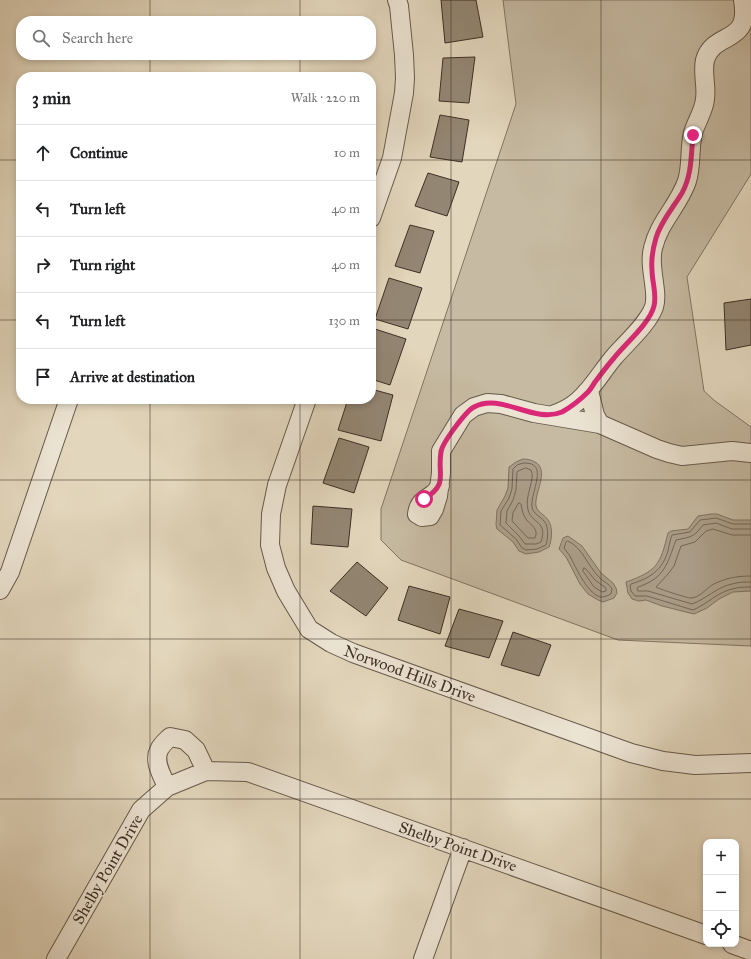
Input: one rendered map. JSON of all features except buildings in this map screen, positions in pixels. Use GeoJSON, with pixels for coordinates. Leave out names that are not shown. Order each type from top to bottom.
{"type":"FeatureCollection","features":[{"type":"Feature","properties":{"kind":"street"},"geometry":{"type":"LineString","coordinates":[[376,204],[392,158],[404,93],[404,55],[399,6],[397,0]]}},
{"type":"Feature","properties":{"kind":"street"},"geometry":{"type":"LineString","coordinates":[[552,415],[563,411],[577,402],[589,391],[614,357],[641,326],[654,308],[655,300],[652,270],[652,248],[658,232],[682,193],[691,167],[693,135],[705,104],[706,97],[704,69],[706,59],[713,47],[720,41],[736,34],[740,30],[744,20],[745,10],[743,0]]}},
{"type":"Feature","properties":{"kind":"street"},"geometry":{"type":"LineString","coordinates":[[589,391],[595,415],[600,424]]}},
{"type":"Feature","properties":{"kind":"street"},"geometry":{"type":"LineString","coordinates":[[440,486],[441,450],[463,415],[474,406],[487,403],[501,404],[518,409],[600,424],[657,449],[682,456],[732,451],[751,452]]}},
{"type":"Feature","properties":{"kind":"street"},"geometry":{"type":"LineString","coordinates":[[0,590],[10,572],[68,404]]}},
{"type":"Feature","properties":{"kind":"street","name":"Norwood Hills Drive"},"geometry":{"type":"LineString","coordinates":[[305,404],[277,485],[271,514],[270,545],[276,568],[286,591],[309,629],[331,643],[354,653],[631,753],[663,761],[694,766],[751,763]]}},
{"type":"Feature","properties":{"kind":"street"},"geometry":{"type":"LineString","coordinates":[[168,787],[158,766],[157,757],[159,749],[170,737],[185,740],[196,750],[206,771]]}},
{"type":"Feature","properties":{"kind":"street","name":"Shelby Point Drive"},"geometry":{"type":"LineString","coordinates":[[56,959],[137,816],[147,804],[168,787],[206,771],[248,772],[703,933]]}},
{"type":"Feature","properties":{"kind":"street"},"geometry":{"type":"LineString","coordinates":[[423,959],[463,848]]}},
{"type":"Feature","properties":{"kind":"street"},"geometry":{"type":"LineString","coordinates":[[739,947],[751,951]]}},
{"type":"Feature","properties":{"kind":"shaded area"},"geometry":{"type":"Polygon","coordinates":[[[503,0],[751,0],[751,174],[687,277],[704,391],[715,401],[751,427],[751,646],[618,640],[401,560],[381,540],[381,509],[516,104],[503,0]]]}},
{"type":"Feature","properties":{"kind":"water"},"geometry":{"type":"Polygon","coordinates":[[[523,459],[535,462],[541,470],[536,506],[550,523],[552,533],[549,547],[539,552],[526,554],[519,551],[513,542],[497,529],[496,525],[497,510],[508,488],[509,467],[523,459]]]}},
{"type":"Feature","properties":{"kind":"water"},"geometry":{"type":"Polygon","coordinates":[[[717,514],[733,520],[751,520],[751,591],[733,592],[694,614],[662,606],[646,600],[639,601],[632,599],[628,593],[626,582],[645,574],[656,565],[662,553],[668,533],[671,531],[688,529],[698,516],[717,514]]]}},
{"type":"Feature","properties":{"kind":"water"},"geometry":{"type":"Polygon","coordinates":[[[568,536],[582,546],[601,573],[613,583],[617,593],[614,598],[603,602],[598,600],[588,594],[580,584],[566,557],[559,549],[563,538],[568,536]]]}},
{"type":"Feature","properties":{"kind":"route"},"geometry":{"type":"LineString","coordinates":[[424,499],[434,493],[440,486],[441,450],[463,415],[474,406],[487,403],[501,404],[534,413],[552,415],[563,411],[577,402],[589,391],[614,357],[649,317],[654,308],[655,300],[652,270],[652,248],[666,216],[682,193],[686,183],[691,167],[693,135]]}}]}
